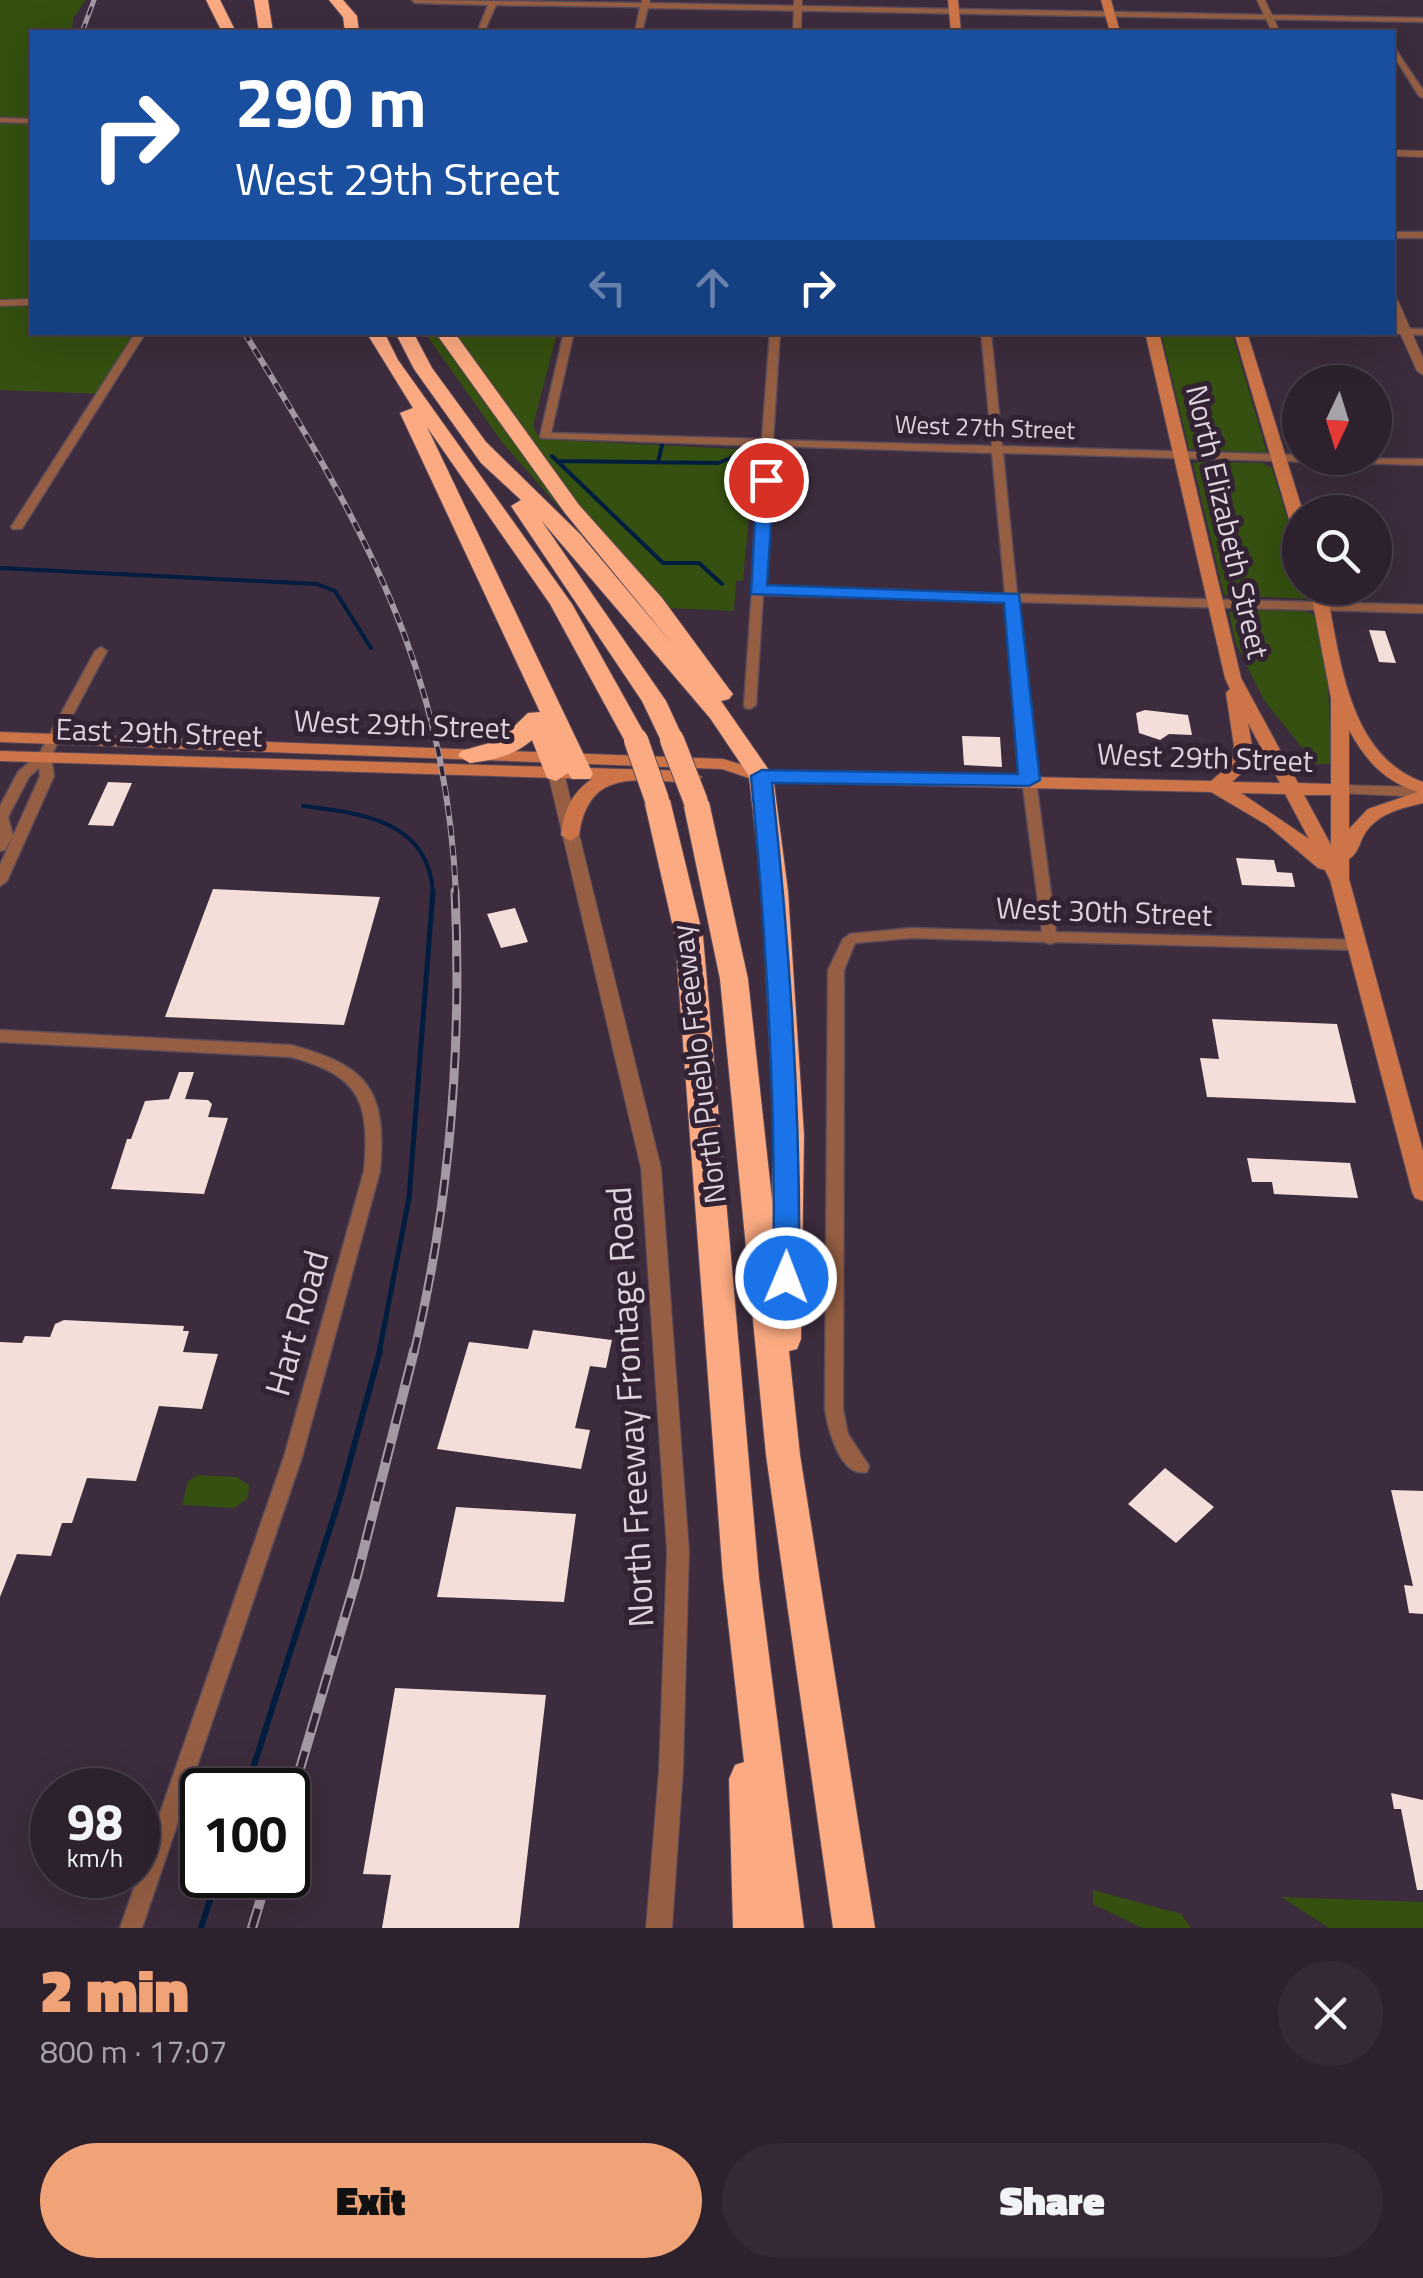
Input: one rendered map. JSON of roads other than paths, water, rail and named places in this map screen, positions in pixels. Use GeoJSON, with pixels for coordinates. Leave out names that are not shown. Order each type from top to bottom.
{"type":"FeatureCollection","features":[{"type":"Feature","properties":{"kind":"highway"},"geometry":{"type":"LineString","coordinates":[[213,0],[228,30]]}},
{"type":"Feature","properties":{"kind":"highway"},"geometry":{"type":"LineString","coordinates":[[244,0],[246,16]]}},
{"type":"Feature","properties":{"kind":"highway"},"geometry":{"type":"LineString","coordinates":[[261,0],[266,30]]}},
{"type":"Feature","properties":{"kind":"highway"},"geometry":{"type":"LineString","coordinates":[[336,0],[350,16],[352,30]]}},
{"type":"Feature","properties":{"kind":"highway","name":"North Pueblo Freeway"},"geometry":{"type":"LineString","coordinates":[[376,335],[389,360],[561,604],[636,740],[679,889],[695,991],[741,1578],[783,1928]]}},
{"type":"Feature","properties":{"kind":"highway","name":"North Pueblo Freeway"},"geometry":{"type":"LineString","coordinates":[[406,335],[424,369],[654,701],[696,802],[734,979],[783,1455],[854,1928]]}},
{"type":"Feature","properties":{"kind":"highway"},"geometry":{"type":"LineString","coordinates":[[446,335],[572,509],[700,662],[735,716],[740,746],[753,775],[776,910],[789,1135],[783,1455]]}},
{"type":"Feature","properties":{"kind":"highway"},"geometry":{"type":"LineString","coordinates":[[389,360],[434,469],[527,662],[565,766]]}},
{"type":"Feature","properties":{"kind":"highway"},"geometry":{"type":"LineString","coordinates":[[480,446],[572,539],[740,746]]}},
{"type":"Feature","properties":{"kind":"highway"},"geometry":{"type":"LineString","coordinates":[[527,662],[536,718],[565,766]]}},
{"type":"Feature","properties":{"kind":"highway"},"geometry":{"type":"LineString","coordinates":[[470,756],[511,746],[524,738],[536,718]]}},
{"type":"Feature","properties":{"kind":"highway"},"geometry":{"type":"LineString","coordinates":[[741,1578],[754,1928]]}},
{"type":"Feature","properties":{"kind":"main road"},"geometry":{"type":"LineString","coordinates":[[1106,0],[1115,30]]}},
{"type":"Feature","properties":{"kind":"main road","name":"North Elizabeth Street"},"geometry":{"type":"LineString","coordinates":[[1153,335],[1233,678],[1340,880],[1416,1144],[1423,1192]]}},
{"type":"Feature","properties":{"kind":"main road","name":"North Elizabeth Street"},"geometry":{"type":"LineString","coordinates":[[1241,335],[1289,495]]}},
{"type":"Feature","properties":{"kind":"main road","name":"North Elizabeth Street"},"geometry":{"type":"LineString","coordinates":[[1324,607],[1340,698],[1340,880]]}},
{"type":"Feature","properties":{"kind":"main road"},"geometry":{"type":"LineString","coordinates":[[1233,678],[1244,746],[1240,765],[1215,787],[1252,806],[1303,842],[1340,880],[1354,832],[1364,817],[1423,792]]}},
{"type":"Feature","properties":{"kind":"main road"},"geometry":{"type":"LineString","coordinates":[[1340,698],[1382,770],[1396,781],[1423,792]]}},
{"type":"Feature","properties":{"kind":"main road","name":"East 29th Street"},"geometry":{"type":"LineString","coordinates":[[0,736],[54,739]]}},
{"type":"Feature","properties":{"kind":"main road","name":"West 29th Street"},"geometry":{"type":"LineString","coordinates":[[54,739],[470,756],[615,775],[1029,780],[1342,790]]}},
{"type":"Feature","properties":{"kind":"main road","name":"East 29th Street"},"geometry":{"type":"LineString","coordinates":[[0,756],[565,766]]}},
{"type":"Feature","properties":{"kind":"main road","name":"West 29th Street"},"geometry":{"type":"LineString","coordinates":[[565,766],[723,764],[753,775]]}},
{"type":"Feature","properties":{"kind":"main road"},"geometry":{"type":"LineString","coordinates":[[570,835],[574,805],[588,788],[615,775]]}},
{"type":"Feature","properties":{"kind":"street"},"geometry":{"type":"LineString","coordinates":[[1261,0],[1275,30]]}},
{"type":"Feature","properties":{"kind":"street"},"geometry":{"type":"LineString","coordinates":[[415,1],[953,6],[1110,14],[1423,20]]}},
{"type":"Feature","properties":{"kind":"street"},"geometry":{"type":"LineString","coordinates":[[481,30],[493,1]]}},
{"type":"Feature","properties":{"kind":"street"},"geometry":{"type":"LineString","coordinates":[[638,30],[645,3]]}},
{"type":"Feature","properties":{"kind":"street"},"geometry":{"type":"LineString","coordinates":[[796,30],[798,4]]}},
{"type":"Feature","properties":{"kind":"street"},"geometry":{"type":"LineString","coordinates":[[1376,19],[1383,30]]}},
{"type":"Feature","properties":{"kind":"street"},"geometry":{"type":"LineString","coordinates":[[1395,51],[1423,96]]}},
{"type":"Feature","properties":{"kind":"street"},"geometry":{"type":"LineString","coordinates":[[1404,82],[1415,82]]}},
{"type":"Feature","properties":{"kind":"street"},"geometry":{"type":"LineString","coordinates":[[0,120],[30,121]]}},
{"type":"Feature","properties":{"kind":"street"},"geometry":{"type":"LineString","coordinates":[[1395,153],[1423,154]]}},
{"type":"Feature","properties":{"kind":"street"},"geometry":{"type":"LineString","coordinates":[[1395,234],[1423,235]]}},
{"type":"Feature","properties":{"kind":"street"},"geometry":{"type":"LineString","coordinates":[[0,304],[30,302]]}},
{"type":"Feature","properties":{"kind":"street"},"geometry":{"type":"LineString","coordinates":[[1399,332],[1423,332]]}},
{"type":"Feature","properties":{"kind":"street"},"geometry":{"type":"LineString","coordinates":[[1399,332],[1423,371]]}},
{"type":"Feature","properties":{"kind":"street"},"geometry":{"type":"LineString","coordinates":[[17,527],[139,335]]}},
{"type":"Feature","properties":{"kind":"street","name":"West 27th Street"},"geometry":{"type":"LineString","coordinates":[[568,335],[545,436],[1423,462]]}},
{"type":"Feature","properties":{"kind":"street"},"geometry":{"type":"LineString","coordinates":[[750,705],[776,335]]}},
{"type":"Feature","properties":{"kind":"street"},"geometry":{"type":"LineString","coordinates":[[986,335],[1029,780],[1050,938]]}},
{"type":"Feature","properties":{"kind":"street"},"geometry":{"type":"LineString","coordinates":[[758,590],[1423,609]]}},
{"type":"Feature","properties":{"kind":"street"},"geometry":{"type":"LineString","coordinates":[[0,847],[6,836],[1,817],[23,774],[44,756],[100,651]]}},
{"type":"Feature","properties":{"kind":"street"},"geometry":{"type":"LineString","coordinates":[[0,881],[47,776],[44,756]]}},
{"type":"Feature","properties":{"kind":"street","name":"North Freeway Frontage Road"},"geometry":{"type":"LineString","coordinates":[[565,766],[570,835],[651,1168],[666,1348],[678,1551],[671,1770],[659,1928]]}},
{"type":"Feature","properties":{"kind":"street","name":"West 29th Street"},"geometry":{"type":"LineString","coordinates":[[1342,790],[1423,792]]}},
{"type":"Feature","properties":{"kind":"street","name":"West 30th Street"},"geometry":{"type":"LineString","coordinates":[[860,1466],[839,1437],[834,1409],[836,970],[850,939],[910,933],[1358,945]]}},
{"type":"Feature","properties":{"kind":"street","name":"Hart Road"},"geometry":{"type":"LineString","coordinates":[[0,1036],[291,1051],[320,1058],[351,1074],[371,1100],[377,1132],[361,1215],[293,1457],[131,1928]]}},
{"type":"Feature","properties":{"kind":"waterway"},"geometry":{"type":"LineString","coordinates":[[658,462],[662,445]]}},
{"type":"Feature","properties":{"kind":"waterway"},"geometry":{"type":"LineString","coordinates":[[558,461],[718,463],[751,450]]}},
{"type":"Feature","properties":{"kind":"waterway"},"geometry":{"type":"LineString","coordinates":[[552,456],[663,563],[699,563],[722,584]]}},
{"type":"Feature","properties":{"kind":"waterway"},"geometry":{"type":"LineString","coordinates":[[0,568],[317,584],[335,591],[371,648]]}},
{"type":"Feature","properties":{"kind":"waterway"},"geometry":{"type":"LineString","coordinates":[[303,806],[369,818],[406,836],[420,850],[433,893]]}},
{"type":"Feature","properties":{"kind":"waterway"},"geometry":{"type":"LineString","coordinates":[[379,1353],[409,1198],[433,893]]}},
{"type":"Feature","properties":{"kind":"waterway"},"geometry":{"type":"LineString","coordinates":[[253,1768],[340,1497],[380,1351]]}},
{"type":"Feature","properties":{"kind":"waterway"},"geometry":{"type":"LineString","coordinates":[[201,1928],[211,1898]]}},
{"type":"Feature","properties":{"kind":"railway"},"geometry":{"type":"LineString","coordinates":[[83,30],[94,0]]}},
{"type":"Feature","properties":{"kind":"railway"},"geometry":{"type":"LineString","coordinates":[[246,335],[325,468],[390,598],[435,736],[449,811],[456,894]]}},
{"type":"Feature","properties":{"kind":"railway"},"geometry":{"type":"LineString","coordinates":[[414,1353],[437,1239],[451,1124],[457,1007],[455,891]]}},
{"type":"Feature","properties":{"kind":"railway"},"geometry":{"type":"LineString","coordinates":[[300,1768],[357,1576],[414,1351]]}},
{"type":"Feature","properties":{"kind":"railway"},"geometry":{"type":"LineString","coordinates":[[252,1928],[261,1898]]}}]}
